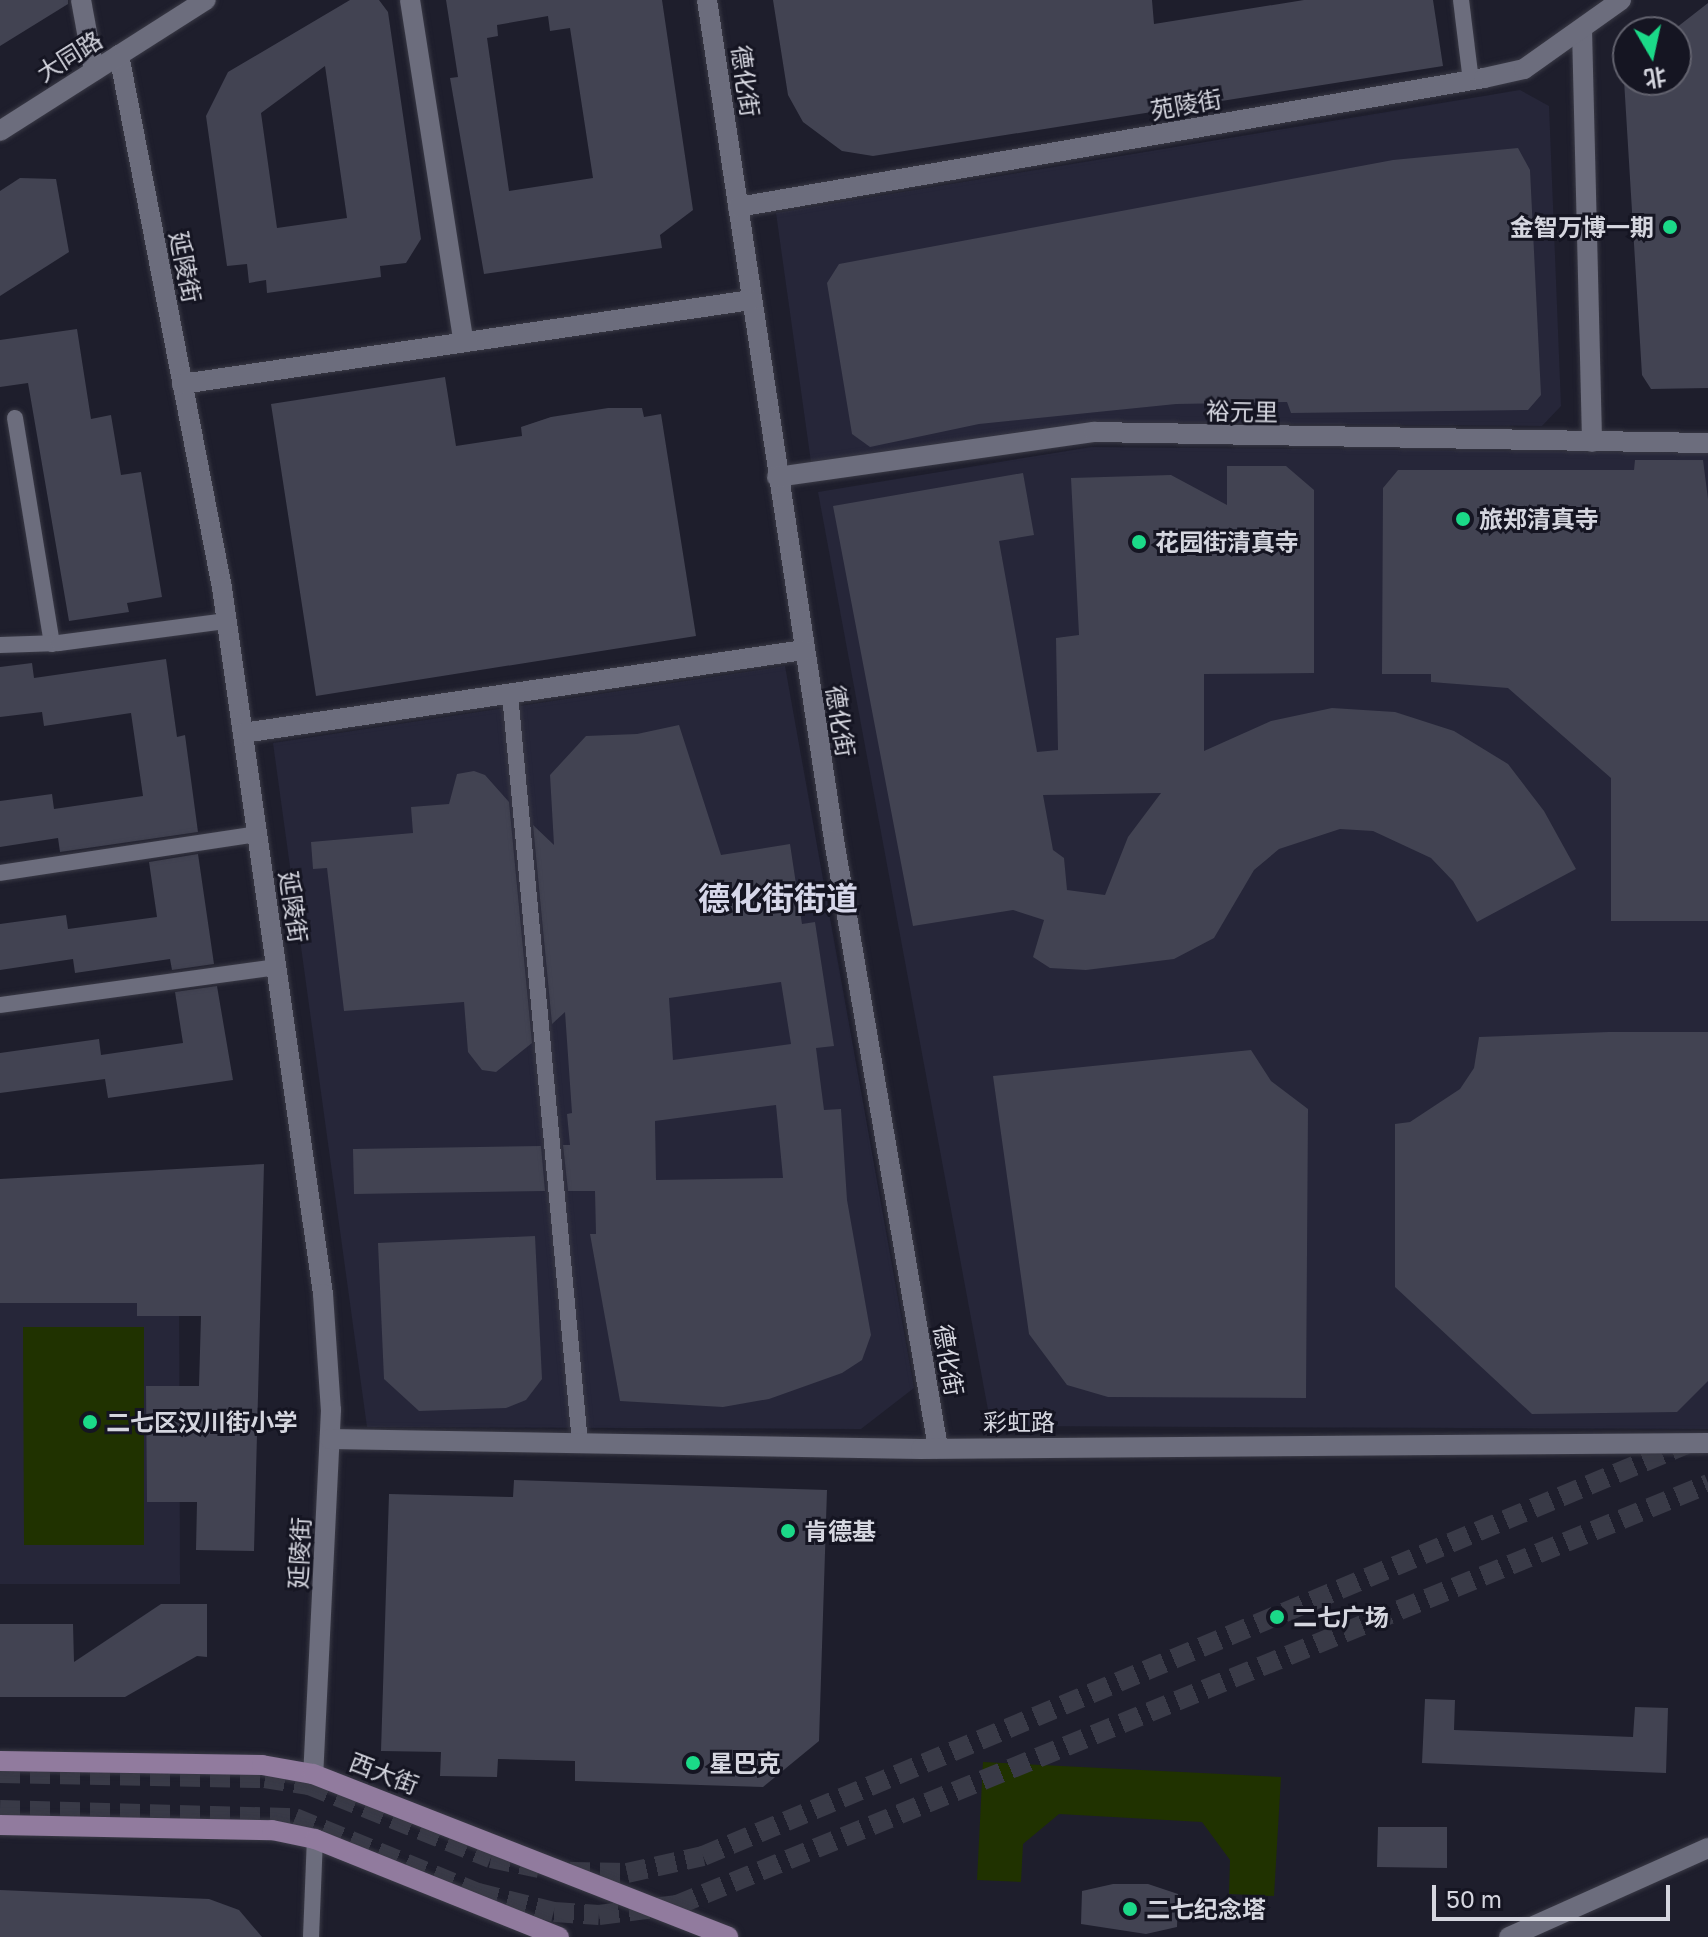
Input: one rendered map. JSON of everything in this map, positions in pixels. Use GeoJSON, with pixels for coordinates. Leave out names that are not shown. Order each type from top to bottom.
{"type":"FeatureCollection","features":[{"type":"Feature","properties":{"kind":"street"},"geometry":{"type":"LineString","coordinates":[[81,0],[94,71]]}},
{"type":"Feature","properties":{"kind":"street","name":"大同路"},"geometry":{"type":"LineString","coordinates":[[0,131],[206,0]]}},
{"type":"Feature","properties":{"kind":"street"},"geometry":{"type":"LineString","coordinates":[[410,0],[463,340]]}},
{"type":"Feature","properties":{"kind":"street","name":"德化街"},"geometry":{"type":"LineString","coordinates":[[707,0],[804,650],[938,1448]]}},
{"type":"Feature","properties":{"kind":"street","name":"苑陵街"},"geometry":{"type":"LineString","coordinates":[[738,207],[1471,81],[1524,69],[1621,0]]}},
{"type":"Feature","properties":{"kind":"street"},"geometry":{"type":"LineString","coordinates":[[1582,30],[1592,442]]}},
{"type":"Feature","properties":{"kind":"street","name":"延陵街"},"geometry":{"type":"LineString","coordinates":[[119,55],[227,621],[323,1294],[330,1439],[313,1774]]}},
{"type":"Feature","properties":{"kind":"street"},"geometry":{"type":"LineString","coordinates":[[182,384],[463,340],[751,300]]}},
{"type":"Feature","properties":{"kind":"street","name":"裕元里"},"geometry":{"type":"LineString","coordinates":[[777,477],[1094,432],[1708,443]]}},
{"type":"Feature","properties":{"kind":"street"},"geometry":{"type":"LineString","coordinates":[[243,733],[804,650]]}},
{"type":"Feature","properties":{"kind":"street","name":"彩虹路"},"geometry":{"type":"LineString","coordinates":[[330,1439],[938,1448],[1708,1443]]}},
{"type":"Feature","properties":{"kind":"street","name":"西大街"},"geometry":{"type":"LineString","coordinates":[[0,1761],[262,1765],[313,1774],[728,1937]]}},
{"type":"Feature","properties":{"kind":"street"},"geometry":{"type":"LineString","coordinates":[[0,1825],[272,1830],[315,1839],[559,1937]]}},
{"type":"Feature","properties":{"kind":"street"},"geometry":{"type":"LineString","coordinates":[[1509,1937],[1708,1848]]}},
{"type":"Feature","properties":{"kind":"lane"},"geometry":{"type":"LineString","coordinates":[[1461,0],[1471,81]]}},
{"type":"Feature","properties":{"kind":"lane"},"geometry":{"type":"LineString","coordinates":[[15,418],[52,644]]}},
{"type":"Feature","properties":{"kind":"lane"},"geometry":{"type":"LineString","coordinates":[[0,645],[52,644],[227,621]]}},
{"type":"Feature","properties":{"kind":"lane"},"geometry":{"type":"LineString","coordinates":[[510,694],[580,1443]]}},
{"type":"Feature","properties":{"kind":"lane"},"geometry":{"type":"LineString","coordinates":[[0,873],[257,834]]}},
{"type":"Feature","properties":{"kind":"lane"},"geometry":{"type":"LineString","coordinates":[[0,1005],[276,967]]}},
{"type":"Feature","properties":{"kind":"lane"},"geometry":{"type":"LineString","coordinates":[[311,1937],[315,1839]]}},
{"type":"Feature","properties":{"kind":"shaded area"},"geometry":{"type":"Polygon","coordinates":[[[1520,90],[1549,106],[1561,406],[1542,426],[1089,422],[811,462],[776,213],[1520,90]]]}},
{"type":"Feature","properties":{"kind":"shaded area"},"geometry":{"type":"Polygon","coordinates":[[[1091,447],[1708,453],[1708,1429],[991,1426],[818,492],[1091,447]]]}},
{"type":"Feature","properties":{"kind":"shaded area"},"geometry":{"type":"Polygon","coordinates":[[[785,666],[914,1388],[861,1429],[367,1427],[273,743],[785,666]]]}},
{"type":"Feature","properties":{"kind":"shaded area","name":"二七区汉川街小学"},"geometry":{"type":"Polygon","coordinates":[[[0,1260],[179,1260],[180,1584],[0,1584],[0,1260]]]}},
{"type":"Feature","properties":{"kind":"green space"},"geometry":{"type":"Polygon","coordinates":[[[23,1327],[144,1327],[144,1545],[24,1545],[23,1327]]]}},
{"type":"Feature","properties":{"kind":"green space"},"geometry":{"type":"Polygon","coordinates":[[[983,1762],[1281,1777],[1274,1896],[1229,1894],[1230,1860],[1202,1822],[1059,1814],[1023,1844],[1021,1882],[977,1880],[983,1762]]]}},
{"type":"Feature","properties":{"kind":"building"},"geometry":{"type":"Polygon","coordinates":[[[0,0],[68,0],[68,4],[0,46],[0,0]]]}},
{"type":"Feature","properties":{"kind":"building"},"geometry":{"type":"Polygon","coordinates":[[[350,0],[379,0],[388,12],[421,239],[406,263],[380,266],[381,277],[267,293],[266,280],[249,283],[247,264],[227,266],[206,116],[228,72],[350,0]],[[325,66],[261,113],[277,228],[347,218],[325,66]]]}},
{"type":"Feature","properties":{"kind":"building"},"geometry":{"type":"Polygon","coordinates":[[[446,0],[662,0],[693,210],[660,235],[662,248],[484,274],[450,78],[458,77],[446,0]],[[548,16],[497,25],[498,36],[487,38],[509,191],[593,178],[570,28],[550,31],[548,16]]]}},
{"type":"Feature","properties":{"kind":"building"},"geometry":{"type":"Polygon","coordinates":[[[773,0],[1152,0],[1154,24],[1304,0],[1433,0],[1443,66],[873,156],[842,151],[803,122],[788,95],[773,0]]]}},
{"type":"Feature","properties":{"kind":"building","name":"金智万博一期"},"geometry":{"type":"Polygon","coordinates":[[[1708,3],[1708,388],[1651,389],[1642,375],[1625,96],[1692,96],[1691,16],[1708,3]]]}},
{"type":"Feature","properties":{"kind":"building"},"geometry":{"type":"Polygon","coordinates":[[[1518,148],[1530,170],[1541,395],[1528,410],[1291,413],[1287,402],[1176,404],[979,424],[870,447],[852,434],[827,283],[839,264],[1393,160],[1518,148]]]}},
{"type":"Feature","properties":{"kind":"building"},"geometry":{"type":"Polygon","coordinates":[[[20,178],[56,179],[69,252],[0,296],[0,191],[20,178]]]}},
{"type":"Feature","properties":{"kind":"building"},"geometry":{"type":"Polygon","coordinates":[[[77,329],[91,419],[111,415],[121,475],[141,472],[162,597],[127,603],[129,612],[69,621],[28,383],[0,387],[0,340],[77,329]]]}},
{"type":"Feature","properties":{"kind":"building"},"geometry":{"type":"Polygon","coordinates":[[[445,377],[456,446],[522,436],[521,427],[551,417],[608,408],[642,408],[644,417],[661,414],[696,636],[316,696],[271,404],[445,377]]]}},
{"type":"Feature","properties":{"kind":"building"},"geometry":{"type":"Polygon","coordinates":[[[1635,460],[1703,460],[1708,499],[1708,921],[1611,921],[1611,778],[1508,688],[1431,682],[1431,674],[1382,674],[1383,488],[1398,470],[1634,470],[1635,460]]]}},
{"type":"Feature","properties":{"kind":"building"},"geometry":{"type":"Polygon","coordinates":[[[1227,466],[1286,466],[1314,490],[1314,673],[1204,674],[1204,751],[1271,721],[1332,708],[1395,712],[1454,731],[1508,764],[1544,811],[1576,869],[1477,922],[1453,881],[1431,858],[1373,831],[1340,829],[1279,849],[1254,870],[1214,938],[1174,959],[1086,970],[1050,968],[1033,957],[1044,920],[1013,910],[913,926],[833,506],[1023,473],[1034,535],[999,541],[1037,752],[1058,750],[1056,638],[1079,635],[1071,478],[1171,475],[1227,505],[1227,466]],[[1161,793],[1043,795],[1053,850],[1064,858],[1067,890],[1105,895],[1128,837],[1161,793]]]}},
{"type":"Feature","properties":{"kind":"building"},"geometry":{"type":"Polygon","coordinates":[[[166,659],[177,737],[185,735],[198,832],[60,852],[58,838],[0,847],[0,801],[52,794],[54,809],[143,796],[131,713],[44,726],[42,712],[0,717],[0,667],[32,663],[34,678],[166,659]]]}},
{"type":"Feature","properties":{"kind":"building"},"geometry":{"type":"Polygon","coordinates":[[[679,725],[721,855],[790,844],[802,924],[815,922],[834,1046],[816,1048],[824,1110],[841,1109],[847,1200],[871,1335],[862,1360],[842,1373],[769,1399],[723,1407],[620,1401],[590,1234],[596,1234],[595,1191],[568,1191],[563,1145],[570,1145],[567,1114],[572,1113],[565,1012],[552,1024],[533,825],[554,845],[550,775],[586,736],[637,734],[679,725]],[[781,982],[669,998],[673,1060],[791,1044],[781,982]],[[776,1105],[655,1121],[656,1180],[783,1178],[776,1105]]]}},
{"type":"Feature","properties":{"kind":"building"},"geometry":{"type":"Polygon","coordinates":[[[474,771],[485,775],[509,802],[532,1043],[496,1072],[482,1070],[468,1052],[464,1002],[344,1011],[327,868],[313,869],[311,842],[413,833],[411,807],[449,804],[457,774],[474,771]]]}},
{"type":"Feature","properties":{"kind":"building"},"geometry":{"type":"Polygon","coordinates":[[[198,854],[214,964],[172,970],[170,959],[75,973],[73,959],[0,970],[0,924],[66,915],[68,929],[157,917],[149,862],[198,854]]]}},
{"type":"Feature","properties":{"kind":"building"},"geometry":{"type":"Polygon","coordinates":[[[217,986],[233,1080],[108,1098],[105,1079],[0,1093],[0,1053],[99,1039],[101,1055],[183,1043],[175,992],[217,986]]]}},
{"type":"Feature","properties":{"kind":"building"},"geometry":{"type":"Polygon","coordinates":[[[1708,1032],[1708,1381],[1677,1412],[1532,1414],[1395,1287],[1395,1124],[1410,1122],[1460,1089],[1474,1068],[1479,1037],[1708,1032]]]}},
{"type":"Feature","properties":{"kind":"building"},"geometry":{"type":"Polygon","coordinates":[[[1251,1050],[1271,1081],[1308,1109],[1306,1398],[1108,1397],[1067,1385],[1029,1334],[993,1076],[1251,1050]]]}},
{"type":"Feature","properties":{"kind":"building"},"geometry":{"type":"Polygon","coordinates":[[[541,1146],[545,1191],[354,1194],[353,1149],[541,1146]]]}},
{"type":"Feature","properties":{"kind":"building"},"geometry":{"type":"Polygon","coordinates":[[[264,1164],[254,1551],[196,1550],[197,1502],[147,1502],[146,1386],[199,1386],[201,1316],[137,1316],[137,1303],[0,1303],[0,1179],[264,1164]]]}},
{"type":"Feature","properties":{"kind":"building"},"geometry":{"type":"Polygon","coordinates":[[[535,1236],[542,1379],[526,1400],[506,1408],[419,1411],[384,1379],[378,1243],[535,1236]]]}},
{"type":"Feature","properties":{"kind":"building"},"geometry":{"type":"Polygon","coordinates":[[[514,1480],[827,1490],[819,1741],[763,1787],[575,1781],[575,1761],[498,1759],[497,1777],[440,1776],[441,1752],[381,1751],[389,1494],[513,1497],[514,1480]]]}},
{"type":"Feature","properties":{"kind":"building"},"geometry":{"type":"Polygon","coordinates":[[[161,1604],[207,1604],[207,1657],[197,1656],[125,1697],[0,1697],[0,1624],[73,1624],[74,1662],[161,1604]]]}},
{"type":"Feature","properties":{"kind":"building"},"geometry":{"type":"Polygon","coordinates":[[[1425,1699],[1455,1700],[1454,1730],[1633,1737],[1635,1707],[1668,1708],[1666,1773],[1422,1763],[1425,1699]]]}},
{"type":"Feature","properties":{"kind":"building"},"geometry":{"type":"Polygon","coordinates":[[[1378,1827],[1447,1827],[1447,1868],[1377,1867],[1378,1827]]]}},
{"type":"Feature","properties":{"kind":"building","name":"二七纪念塔"},"geometry":{"type":"Polygon","coordinates":[[[1113,1884],[1148,1884],[1178,1894],[1177,1927],[1146,1934],[1081,1924],[1082,1891],[1113,1884]]]}},
{"type":"Feature","properties":{"kind":"building"},"geometry":{"type":"Polygon","coordinates":[[[0,1890],[209,1899],[239,1910],[262,1937],[0,1937],[0,1890]]]}},
{"type":"Feature","properties":{"kind":"tunnel"},"geometry":{"type":"LineString","coordinates":[[570,1872],[627,1873],[703,1856],[1689,1443]]}},
{"type":"Feature","properties":{"kind":"tunnel"},"geometry":{"type":"LineString","coordinates":[[0,1810],[295,1818],[478,1893],[554,1912],[599,1915],[677,1905],[1708,1484]]}},
{"type":"Feature","properties":{"kind":"tunnel"},"geometry":{"type":"LineString","coordinates":[[0,1773],[265,1778],[309,1785],[491,1858],[539,1868]]}},
{"type":"Feature","properties":{"kind":"place","name":"金智万博一期"},"geometry":{"type":"Point","coordinates":[1670,227]}},
{"type":"Feature","properties":{"kind":"place","name":"旅郑清真寺"},"geometry":{"type":"Point","coordinates":[1463,519]}},
{"type":"Feature","properties":{"kind":"place","name":"花园街清真寺"},"geometry":{"type":"Point","coordinates":[1139,542]}},
{"type":"Feature","properties":{"kind":"place","name":"二七区汉川街小学"},"geometry":{"type":"Point","coordinates":[90,1422]}},
{"type":"Feature","properties":{"kind":"place","name":"肯德基"},"geometry":{"type":"Point","coordinates":[788,1531]}},
{"type":"Feature","properties":{"kind":"place","name":"二七广场"},"geometry":{"type":"Point","coordinates":[1277,1617]}},
{"type":"Feature","properties":{"kind":"place","name":"星巴克"},"geometry":{"type":"Point","coordinates":[693,1763]}},
{"type":"Feature","properties":{"kind":"place","name":"二七纪念塔"},"geometry":{"type":"Point","coordinates":[1130,1909]}},
{"type":"Feature","properties":{"kind":"district","name":"德化街街道"},"geometry":{"type":"Point","coordinates":[778,898]}}]}
